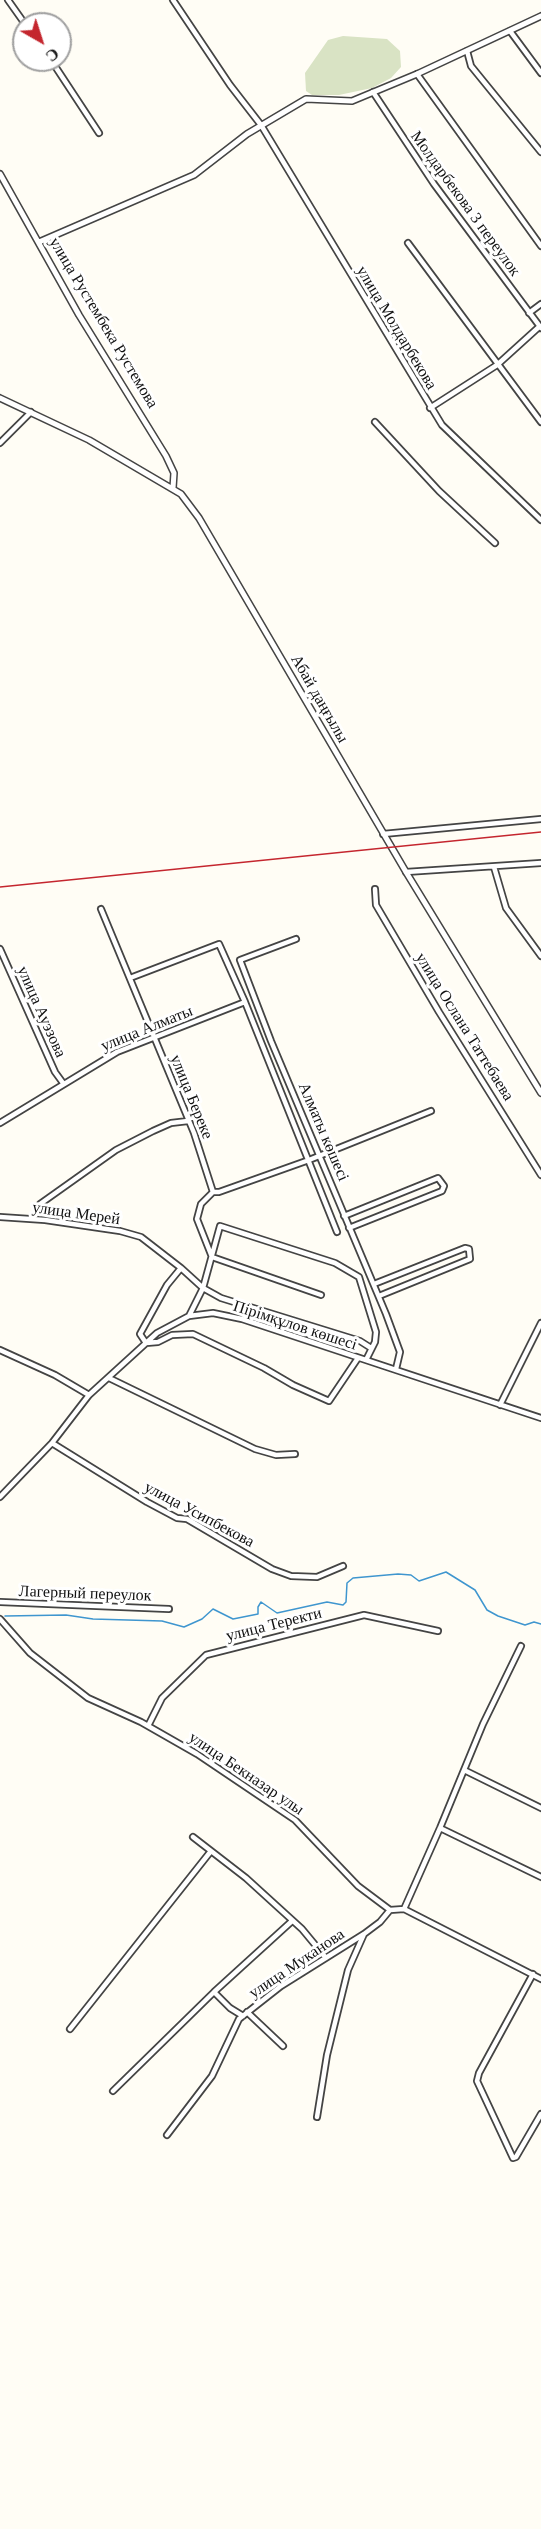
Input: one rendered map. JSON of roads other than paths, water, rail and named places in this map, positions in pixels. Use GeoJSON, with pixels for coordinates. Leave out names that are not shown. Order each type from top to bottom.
{"type":"FeatureCollection","features":[{"type":"Feature","properties":{"kind":"street","name":"улица Молдарбекова"},"geometry":{"type":"LineString","coordinates":[[173,0],[230,85],[261,125],[442,426],[541,520]]}},
{"type":"Feature","properties":{"kind":"street"},"geometry":{"type":"LineString","coordinates":[[39,242],[194,175],[220,153],[261,125],[306,99],[352,101],[417,74],[541,16]]}},
{"type":"Feature","properties":{"kind":"street"},"geometry":{"type":"LineString","coordinates":[[510,31],[541,73]]}},
{"type":"Feature","properties":{"kind":"street"},"geometry":{"type":"LineString","coordinates":[[467,51],[471,66],[541,152]]}},
{"type":"Feature","properties":{"kind":"street"},"geometry":{"type":"LineString","coordinates":[[59,72],[99,133]]}},
{"type":"Feature","properties":{"kind":"street"},"geometry":{"type":"LineString","coordinates":[[417,74],[541,246]]}},
{"type":"Feature","properties":{"kind":"street","name":"Молдарбекова 3 переулок"},"geometry":{"type":"LineString","coordinates":[[373,92],[434,184],[541,327]]}},
{"type":"Feature","properties":{"kind":"street","name":"улица Рустембека Рустемова"},"geometry":{"type":"LineString","coordinates":[[0,174],[79,315],[166,456],[174,473],[173,488]]}},
{"type":"Feature","properties":{"kind":"street"},"geometry":{"type":"LineString","coordinates":[[408,243],[541,422]]}},
{"type":"Feature","properties":{"kind":"street"},"geometry":{"type":"LineString","coordinates":[[529,313],[541,304]]}},
{"type":"Feature","properties":{"kind":"street"},"geometry":{"type":"LineString","coordinates":[[430,408],[497,365],[541,327]]}},
{"type":"Feature","properties":{"kind":"street","name":"Абай даңғылы"},"geometry":{"type":"LineString","coordinates":[[0,398],[89,440],[181,494],[198,518],[383,834],[541,1093]]}},
{"type":"Feature","properties":{"kind":"street"},"geometry":{"type":"LineString","coordinates":[[0,443],[31,412]]}},
{"type":"Feature","properties":{"kind":"street"},"geometry":{"type":"LineString","coordinates":[[375,422],[439,491],[495,543]]}},
{"type":"Feature","properties":{"kind":"street"},"geometry":{"type":"LineString","coordinates":[[383,834],[541,819]]}},
{"type":"Feature","properties":{"kind":"street"},"geometry":{"type":"LineString","coordinates":[[406,872],[541,863]]}},
{"type":"Feature","properties":{"kind":"street"},"geometry":{"type":"LineString","coordinates":[[494,867],[506,908],[541,956]]}},
{"type":"Feature","properties":{"kind":"street","name":"улица Ослана Таттебаева"},"geometry":{"type":"LineString","coordinates":[[375,889],[375,905],[541,1175]]}},
{"type":"Feature","properties":{"kind":"street","name":"улица Береке"},"geometry":{"type":"LineString","coordinates":[[101,909],[188,1121],[213,1192]]}},
{"type":"Feature","properties":{"kind":"street","name":"Алматы көшесі"},"geometry":{"type":"LineString","coordinates":[[296,939],[240,960],[271,1041],[379,1296],[400,1352],[396,1369]]}},
{"type":"Feature","properties":{"kind":"street"},"geometry":{"type":"LineString","coordinates":[[130,978],[219,944],[245,1002],[337,1232]]}},
{"type":"Feature","properties":{"kind":"street","name":"улица Ауэзова"},"geometry":{"type":"LineString","coordinates":[[0,949],[55,1072],[63,1083]]}},
{"type":"Feature","properties":{"kind":"street","name":"улица Алматы"},"geometry":{"type":"LineString","coordinates":[[0,1123],[117,1052],[245,1002]]}},
{"type":"Feature","properties":{"kind":"street"},"geometry":{"type":"LineString","coordinates":[[321,1295],[212,1257],[197,1219],[201,1204],[213,1192],[219,1192],[320,1156],[431,1111]]}},
{"type":"Feature","properties":{"kind":"street"},"geometry":{"type":"LineString","coordinates":[[40,1204],[116,1150],[171,1123],[188,1121]]}},
{"type":"Feature","properties":{"kind":"street"},"geometry":{"type":"LineString","coordinates":[[344,1216],[438,1178],[444,1186],[441,1191],[349,1228]]}},
{"type":"Feature","properties":{"kind":"street","name":"улица Мерей"},"geometry":{"type":"LineString","coordinates":[[0,1217],[45,1220],[120,1231],[141,1237],[203,1288],[221,1298],[360,1341],[371,1348]]}},
{"type":"Feature","properties":{"kind":"street"},"geometry":{"type":"LineString","coordinates":[[189,1316],[203,1288],[220,1226],[336,1263],[359,1277],[376,1332],[375,1342],[366,1360]]}},
{"type":"Feature","properties":{"kind":"street"},"geometry":{"type":"LineString","coordinates":[[374,1284],[465,1248],[469,1249],[470,1259],[379,1296]]}},
{"type":"Feature","properties":{"kind":"street"},"geometry":{"type":"LineString","coordinates":[[181,1268],[167,1285],[140,1334],[146,1343],[158,1342],[172,1335],[193,1334],[329,1401],[358,1358]]}},
{"type":"Feature","properties":{"kind":"street","name":"Пірімқұлов көшесі"},"geometry":{"type":"LineString","coordinates":[[1,1494],[52,1443],[89,1395],[157,1334],[189,1316],[213,1313],[242,1318],[541,1418]]}},
{"type":"Feature","properties":{"kind":"street"},"geometry":{"type":"LineString","coordinates":[[500,1405],[541,1323]]}},
{"type":"Feature","properties":{"kind":"street"},"geometry":{"type":"LineString","coordinates":[[0,1350],[55,1375],[89,1395]]}},
{"type":"Feature","properties":{"kind":"street"},"geometry":{"type":"LineString","coordinates":[[109,1378],[255,1449],[276,1455],[295,1454]]}},
{"type":"Feature","properties":{"kind":"street","name":"улица Усипбекова"},"geometry":{"type":"LineString","coordinates":[[52,1443],[147,1502],[177,1518],[187,1519],[272,1569],[291,1576],[317,1577],[343,1566]]}},
{"type":"Feature","properties":{"kind":"street","name":"Лагерный переулок"},"geometry":{"type":"LineString","coordinates":[[0,1602],[169,1609]]}},
{"type":"Feature","properties":{"kind":"street","name":"улица Теректи"},"geometry":{"type":"LineString","coordinates":[[148,1726],[162,1698],[206,1655],[364,1615],[438,1631]]}},
{"type":"Feature","properties":{"kind":"street","name":"улица Бекназар улы"},"geometry":{"type":"LineString","coordinates":[[0,1619],[30,1653],[88,1698],[148,1726],[197,1754],[302,1825],[358,1886],[390,1910]]}},
{"type":"Feature","properties":{"kind":"street"},"geometry":{"type":"LineString","coordinates":[[404,1909],[483,1724],[521,1646]]}},
{"type":"Feature","properties":{"kind":"street"},"geometry":{"type":"LineString","coordinates":[[464,1770],[541,1808]]}},
{"type":"Feature","properties":{"kind":"street"},"geometry":{"type":"LineString","coordinates":[[440,1828],[541,1877]]}},
{"type":"Feature","properties":{"kind":"street"},"geometry":{"type":"LineString","coordinates":[[193,1837],[246,1878],[307,1934],[326,1958]]}},
{"type":"Feature","properties":{"kind":"street"},"geometry":{"type":"LineString","coordinates":[[70,2029],[212,1851]]}},
{"type":"Feature","properties":{"kind":"street"},"geometry":{"type":"LineString","coordinates":[[390,1910],[404,1909],[541,1979]]}},
{"type":"Feature","properties":{"kind":"street","name":"улица Муканова"},"geometry":{"type":"LineString","coordinates":[[166,2135],[212,2076],[234,2026],[245,2014],[280,1986],[364,1935],[390,1910]]}},
{"type":"Feature","properties":{"kind":"street"},"geometry":{"type":"LineString","coordinates":[[113,2091],[214,1992],[292,1921]]}},
{"type":"Feature","properties":{"kind":"street"},"geometry":{"type":"LineString","coordinates":[[317,2117],[348,1970],[364,1935]]}},
{"type":"Feature","properties":{"kind":"street"},"geometry":{"type":"LineString","coordinates":[[532,1974],[478,2073],[477,2081],[513,2158],[516,2157],[541,2115]]}},
{"type":"Feature","properties":{"kind":"street"},"geometry":{"type":"LineString","coordinates":[[214,1992],[230,2008],[245,2014],[283,2046]]}},
{"type":"Feature","properties":{"kind":"waterway"},"geometry":{"type":"LineString","coordinates":[[5,1616],[66,1615],[93,1619],[162,1621],[184,1627],[202,1619],[213,1609],[233,1619],[258,1614],[261,1602],[277,1613],[327,1602],[343,1605],[346,1602],[347,1583],[353,1578],[398,1574],[411,1575],[419,1581],[446,1572],[475,1590],[487,1610],[525,1625],[534,1622],[541,1624]]}},
{"type":"Feature","properties":{"kind":"railway"},"geometry":{"type":"LineString","coordinates":[[0,887],[541,832]]}}]}
